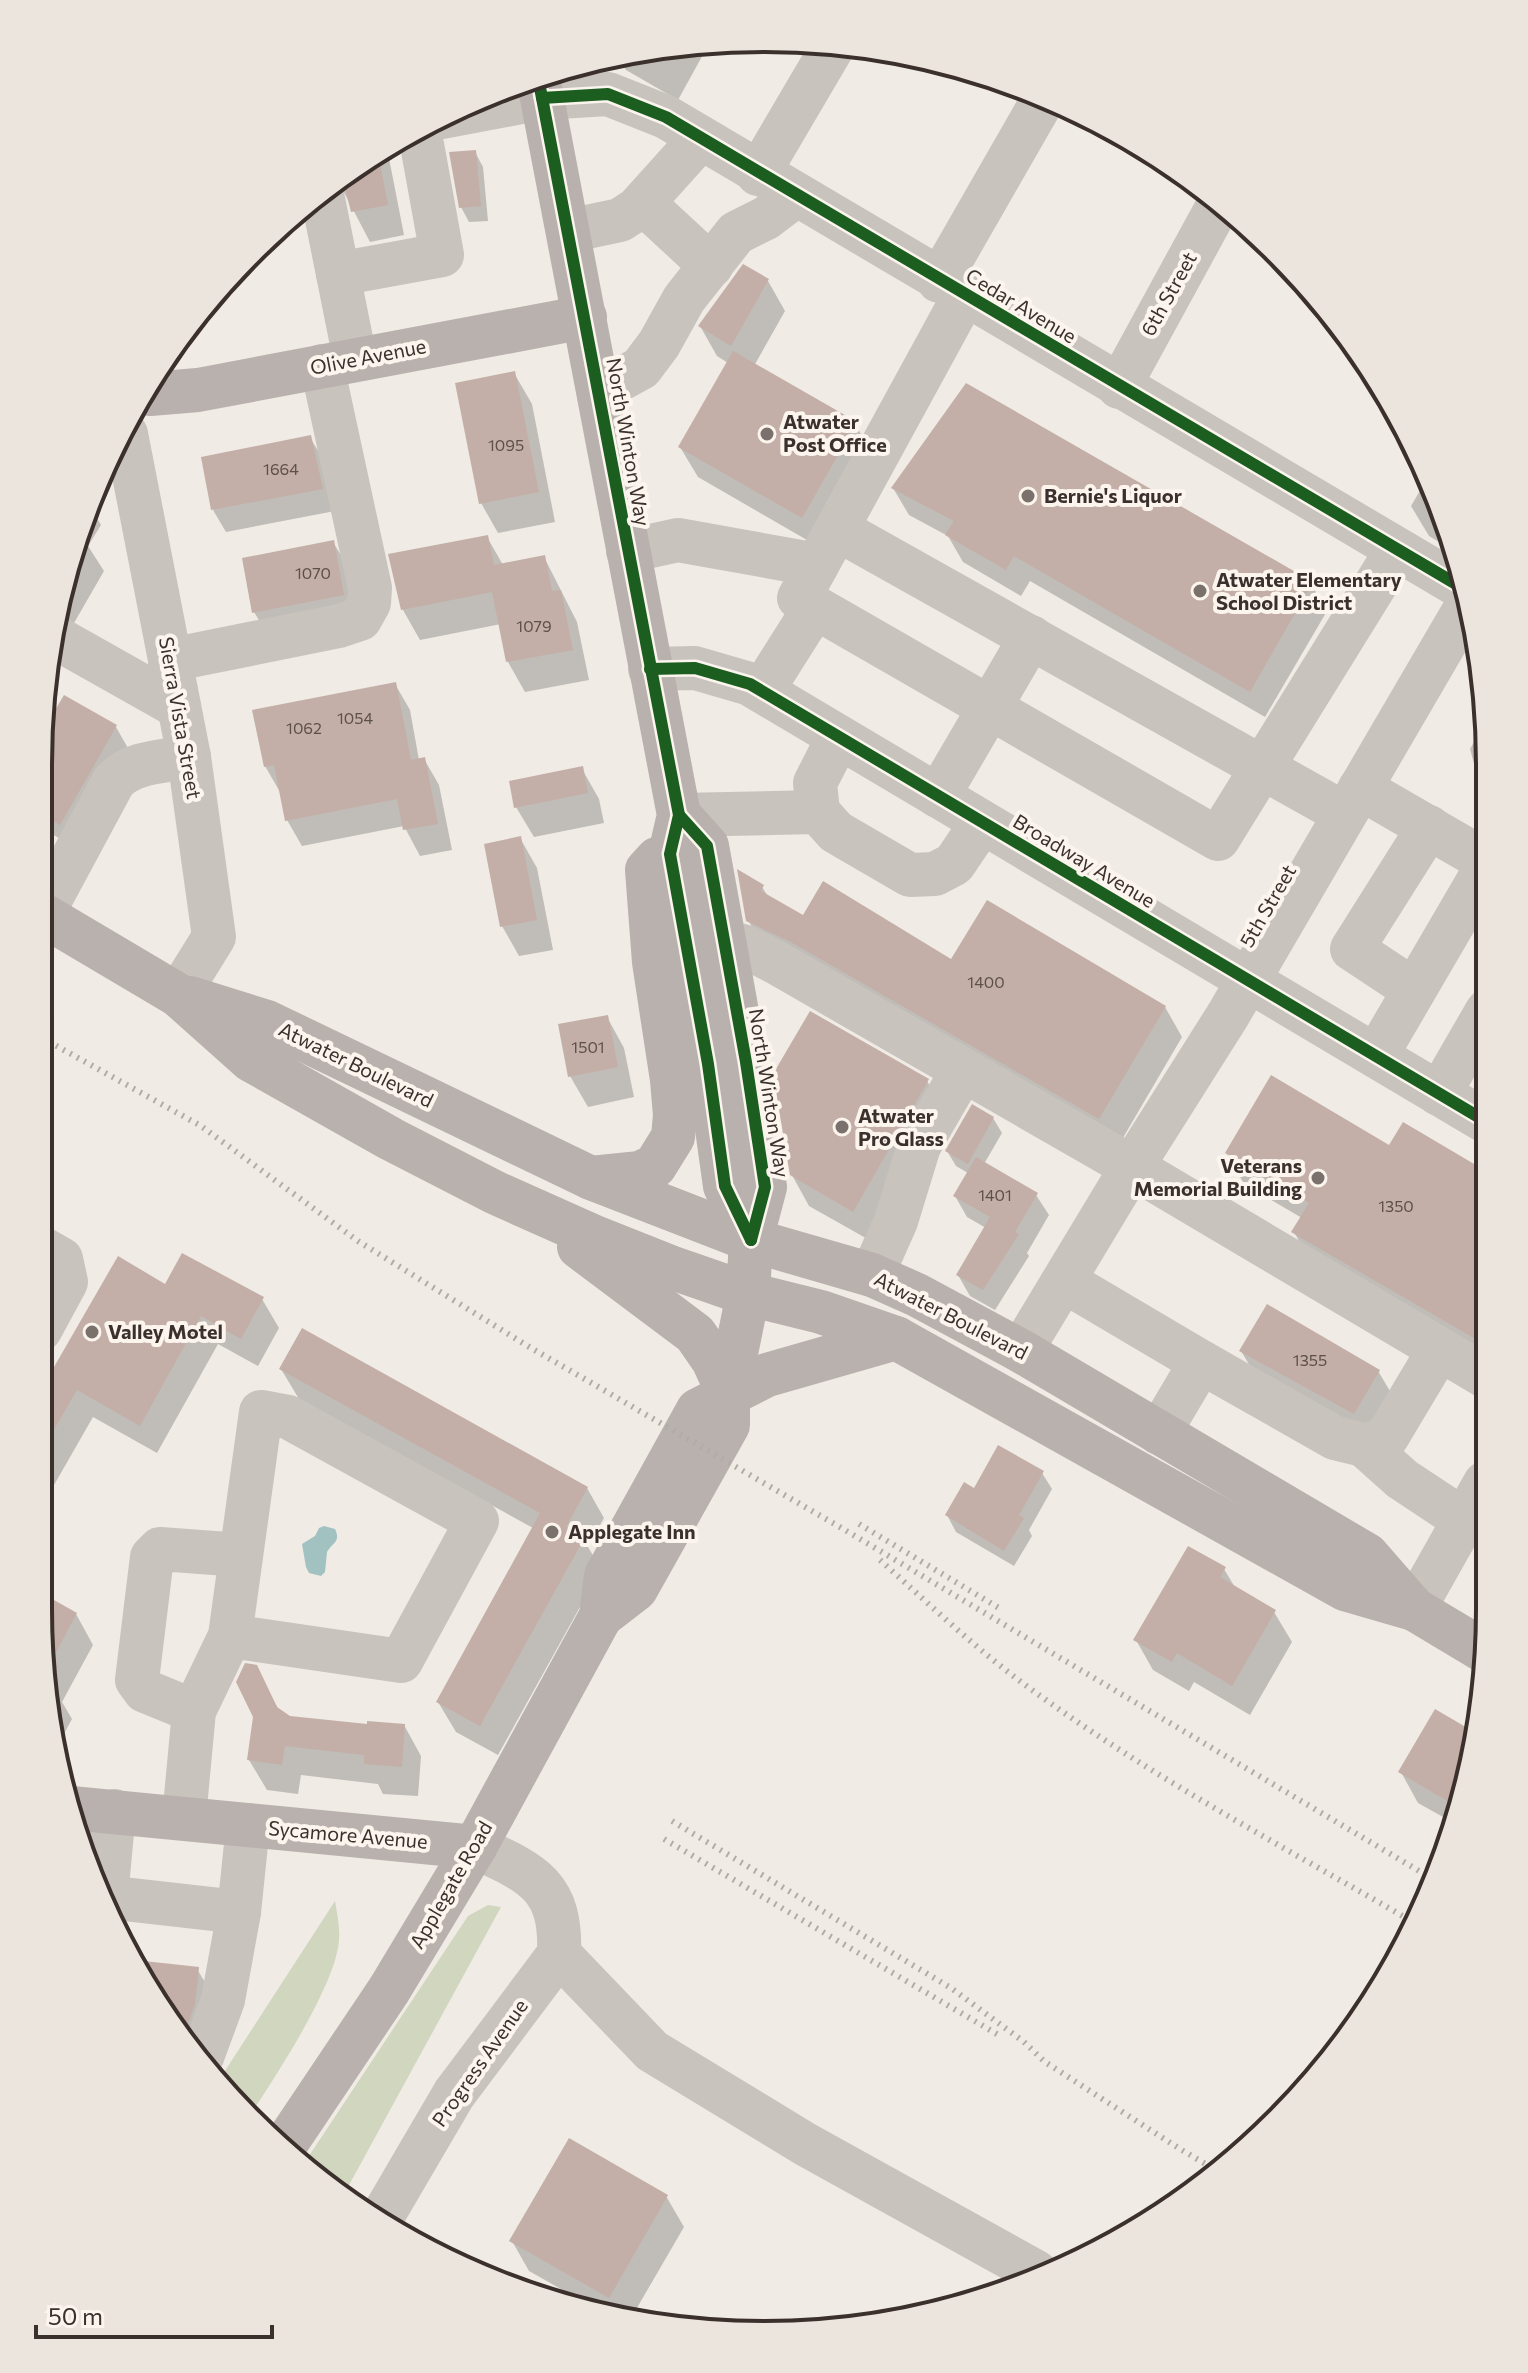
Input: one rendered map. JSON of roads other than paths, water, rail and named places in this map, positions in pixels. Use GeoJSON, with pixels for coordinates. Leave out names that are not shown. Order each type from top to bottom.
{"type":"FeatureCollection","features":[{"type":"Feature","properties":{"kind":"main road","name":"North Winton Way"},"geometry":{"type":"LineString","coordinates":[[540,88],[650,669],[725,1186],[751,1240]]}},
{"type":"Feature","properties":{"kind":"main road","name":"Olive Avenue"},"geometry":{"type":"LineString","coordinates":[[156,393],[198,390],[585,317]]}},
{"type":"Feature","properties":{"kind":"main road","name":"North Winton Way"},"geometry":{"type":"LineString","coordinates":[[674,834],[707,846],[765,1187],[751,1240]]}},
{"type":"Feature","properties":{"kind":"main road"},"geometry":{"type":"LineString","coordinates":[[591,1178],[640,1173],[655,1166],[673,1137],[672,1080],[654,962],[647,870],[674,834]]}},
{"type":"Feature","properties":{"kind":"main road","name":"Atwater Boulevard"},"geometry":{"type":"LineString","coordinates":[[52,919],[178,995],[251,1060],[391,1139],[522,1205],[626,1250],[748,1294],[821,1312],[896,1338],[1345,1589],[1414,1609],[1474,1645]]}},
{"type":"Feature","properties":{"kind":"main road","name":"Atwater Boulevard"},"geometry":{"type":"LineString","coordinates":[[178,995],[267,1022],[591,1178],[751,1240],[872,1275],[917,1295],[1021,1351],[1367,1555],[1414,1609]]}},
{"type":"Feature","properties":{"kind":"main road"},"geometry":{"type":"LineString","coordinates":[[522,1205],[695,1334],[713,1360],[728,1393],[767,1375],[896,1338]]}},
{"type":"Feature","properties":{"kind":"main road","name":"Applegate Road"},"geometry":{"type":"LineString","coordinates":[[289,2139],[389,1990],[475,1847],[601,1616],[636,1589],[728,1425],[728,1393],[748,1294],[751,1240]]}},
{"type":"Feature","properties":{"kind":"main road","name":"Sycamore Avenue"},"geometry":{"type":"LineString","coordinates":[[81,1809],[475,1847]]}},
{"type":"Feature","properties":{"kind":"street"},"geometry":{"type":"LineString","coordinates":[[758,174],[828,55]]}},
{"type":"Feature","properties":{"kind":"street","name":"Cedar Avenue"},"geometry":{"type":"LineString","coordinates":[[543,87],[608,94],[666,117],[1452,582]]}},
{"type":"Feature","properties":{"kind":"street"},"geometry":{"type":"LineString","coordinates":[[762,691],[1039,107]]}},
{"type":"Feature","properties":{"kind":"street"},"geometry":{"type":"LineString","coordinates":[[568,231],[620,220],[643,203],[701,138]]}},
{"type":"Feature","properties":{"kind":"street"},"geometry":{"type":"LineString","coordinates":[[338,274],[442,255],[421,140]]}},
{"type":"Feature","properties":{"kind":"street"},"geometry":{"type":"LineString","coordinates":[[599,391],[641,368],[659,344],[684,299],[736,233],[766,218],[795,196]]}},
{"type":"Feature","properties":{"kind":"street"},"geometry":{"type":"LineString","coordinates":[[643,203],[711,266]]}},
{"type":"Feature","properties":{"kind":"street"},"geometry":{"type":"LineString","coordinates":[[170,660],[339,626],[360,619],[369,603],[370,588],[338,363],[338,274],[324,205]]}},
{"type":"Feature","properties":{"kind":"street","name":"6th Street"},"geometry":{"type":"LineString","coordinates":[[1119,387],[1214,213]]}},
{"type":"Feature","properties":{"kind":"street","name":"Sierra Vista Street"},"geometry":{"type":"LineString","coordinates":[[128,444],[189,757],[214,937],[178,995]]}},
{"type":"Feature","properties":{"kind":"street"},"geometry":{"type":"LineString","coordinates":[[628,551],[678,540],[817,575],[1031,637],[1263,767],[1429,827],[1476,856]]}},
{"type":"Feature","properties":{"kind":"street"},"geometry":{"type":"LineString","coordinates":[[817,575],[990,707],[1218,839],[1397,550]]}},
{"type":"Feature","properties":{"kind":"street","name":"5th Street"},"geometry":{"type":"LineString","coordinates":[[1021,1351],[1247,981],[1460,617]]}},
{"type":"Feature","properties":{"kind":"street"},"geometry":{"type":"LineString","coordinates":[[938,796],[1031,637]]}},
{"type":"Feature","properties":{"kind":"street"},"geometry":{"type":"LineString","coordinates":[[63,642],[179,707]]}},
{"type":"Feature","properties":{"kind":"street","name":"Broadway Avenue"},"geometry":{"type":"LineString","coordinates":[[650,669],[695,668],[750,684],[1476,1116]]}},
{"type":"Feature","properties":{"kind":"street"},"geometry":{"type":"LineString","coordinates":[[838,738],[815,783],[818,812],[836,832],[910,875],[935,874],[954,864],[981,824]]}},
{"type":"Feature","properties":{"kind":"street"},"geometry":{"type":"LineString","coordinates":[[52,897],[114,781],[133,767],[189,757]]}},
{"type":"Feature","properties":{"kind":"street"},"geometry":{"type":"LineString","coordinates":[[674,834],[818,812]]}},
{"type":"Feature","properties":{"kind":"street"},"geometry":{"type":"LineString","coordinates":[[1414,990],[1352,949],[1429,827]]}},
{"type":"Feature","properties":{"kind":"street"},"geometry":{"type":"LineString","coordinates":[[1376,1056],[1476,884]]}},
{"type":"Feature","properties":{"kind":"street"},"geometry":{"type":"LineString","coordinates":[[724,941],[746,947],[767,958],[963,1070],[1476,1371]]}},
{"type":"Feature","properties":{"kind":"street"},"geometry":{"type":"LineString","coordinates":[[1439,1094],[1476,1030]]}},
{"type":"Feature","properties":{"kind":"street"},"geometry":{"type":"LineString","coordinates":[[872,1275],[896,1221],[919,1146],[963,1070]]}},
{"type":"Feature","properties":{"kind":"street"},"geometry":{"type":"LineString","coordinates":[[52,1255],[66,1282],[52,1308]]}},
{"type":"Feature","properties":{"kind":"street"},"geometry":{"type":"LineString","coordinates":[[1064,1281],[1335,1438],[1364,1445],[1387,1437],[1439,1350]]}},
{"type":"Feature","properties":{"kind":"street"},"geometry":{"type":"LineString","coordinates":[[1159,1433],[1201,1362]]}},
{"type":"Feature","properties":{"kind":"street"},"geometry":{"type":"LineString","coordinates":[[184,1818],[194,1711],[230,1636],[261,1412],[288,1417],[477,1521],[401,1661],[230,1636]]}},
{"type":"Feature","properties":{"kind":"street"},"geometry":{"type":"LineString","coordinates":[[1364,1445],[1402,1479],[1474,1502],[1414,1609]]}},
{"type":"Feature","properties":{"kind":"street"},"geometry":{"type":"LineString","coordinates":[[194,1711],[145,1691],[137,1680],[152,1557],[160,1549],[241,1555]]}},
{"type":"Feature","properties":{"kind":"street"},"geometry":{"type":"LineString","coordinates":[[107,1882],[114,1811]]}},
{"type":"Feature","properties":{"kind":"street"},"geometry":{"type":"LineString","coordinates":[[205,2049],[223,2000],[239,1912],[248,1825]]}},
{"type":"Feature","properties":{"kind":"street","name":"Sycamore Avenue"},"geometry":{"type":"LineString","coordinates":[[475,1847],[520,1867],[550,1896],[560,1925],[559,1954]]}},
{"type":"Feature","properties":{"kind":"street"},"geometry":{"type":"LineString","coordinates":[[113,1898],[239,1912]]}},
{"type":"Feature","properties":{"kind":"street"},"geometry":{"type":"LineString","coordinates":[[559,1954],[652,2051],[805,2144],[1031,2269]]}},
{"type":"Feature","properties":{"kind":"street","name":"Progress Avenue"},"geometry":{"type":"LineString","coordinates":[[385,2212],[454,2094],[559,1954]]}},
{"type":"Feature","properties":{"kind":"water"},"geometry":{"type":"Polygon","coordinates":[[[324,1526],[335,1529],[337,1537],[327,1552],[325,1572],[321,1576],[309,1573],[302,1544],[324,1526]]]}},
{"type":"Feature","properties":{"kind":"railway"},"geometry":{"type":"LineString","coordinates":[[52,1044],[201,1126],[358,1241],[526,1345],[850,1533],[1425,1874]]}},
{"type":"Feature","properties":{"kind":"railway"},"geometry":{"type":"LineString","coordinates":[[859,1524],[999,1608]]}},
{"type":"Feature","properties":{"kind":"railway"},"geometry":{"type":"LineString","coordinates":[[880,1560],[990,1657],[1074,1720],[1218,1810],[1406,1918]]}},
{"type":"Feature","properties":{"kind":"railway"},"geometry":{"type":"LineString","coordinates":[[672,1821],[951,1988],[1024,2042],[1045,2062],[1208,2165]]}},
{"type":"Feature","properties":{"kind":"railway"},"geometry":{"type":"LineString","coordinates":[[664,1839],[1002,2037]]}},
{"type":"Feature","properties":{"kind":"place","name":"Atwater Post Office"},"geometry":{"type":"Point","coordinates":[767,434]}},
{"type":"Feature","properties":{"kind":"place","name":"Bernie's Liquor"},"geometry":{"type":"Point","coordinates":[1028,496]}},
{"type":"Feature","properties":{"kind":"place","name":"Atwater Elementary School District"},"geometry":{"type":"Point","coordinates":[1200,591]}},
{"type":"Feature","properties":{"kind":"place","name":"Atwater Pro Glass"},"geometry":{"type":"Point","coordinates":[842,1127]}},
{"type":"Feature","properties":{"kind":"place","name":"Veterans Memorial Building"},"geometry":{"type":"Point","coordinates":[1318,1178]}},
{"type":"Feature","properties":{"kind":"place","name":"Valley Motel"},"geometry":{"type":"Point","coordinates":[92,1332]}},
{"type":"Feature","properties":{"kind":"place","name":"Applegate Inn"},"geometry":{"type":"Point","coordinates":[552,1532]}}]}
